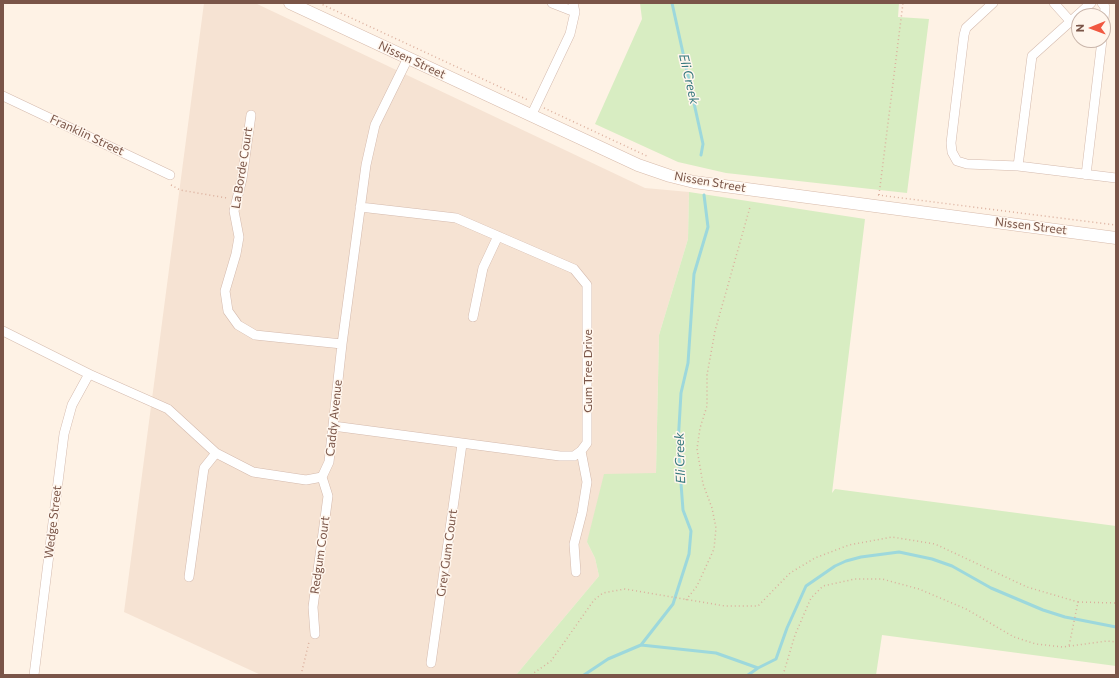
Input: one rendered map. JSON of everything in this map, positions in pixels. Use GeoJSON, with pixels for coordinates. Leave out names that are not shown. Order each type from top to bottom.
{"type":"FeatureCollection","features":[{"type":"Feature","properties":{"kind":"street","name":"Nissen Street"},"geometry":{"type":"LineString","coordinates":[[290,3],[532,116],[638,164],[670,176],[694,182],[1116,238]]}},
{"type":"Feature","properties":{"kind":"street"},"geometry":{"type":"LineString","coordinates":[[532,116],[536,104],[570,34],[574,8],[552,3]]}},
{"type":"Feature","properties":{"kind":"street"},"geometry":{"type":"LineString","coordinates":[[993,3],[966,28],[964,35],[951,143],[952,152],[957,161],[967,164],[1018,166],[1116,178]]}},
{"type":"Feature","properties":{"kind":"street"},"geometry":{"type":"LineString","coordinates":[[1018,166],[1032,56],[1071,22],[1054,3]]}},
{"type":"Feature","properties":{"kind":"street"},"geometry":{"type":"LineString","coordinates":[[1086,175],[1101,48]]}},
{"type":"Feature","properties":{"kind":"street","name":"Caddy Avenue"},"geometry":{"type":"LineString","coordinates":[[322,477],[329,462],[342,344],[366,166],[375,125],[408,58]]}},
{"type":"Feature","properties":{"kind":"street","name":"Franklin Street"},"geometry":{"type":"LineString","coordinates":[[3,96],[170,175]]}},
{"type":"Feature","properties":{"kind":"street","name":"La Borde Court"},"geometry":{"type":"LineString","coordinates":[[251,115],[242,179],[234,212],[239,237],[236,254],[225,291],[228,311],[238,325],[255,335],[342,344]]}},
{"type":"Feature","properties":{"kind":"street","name":"Gum Tree Drive"},"geometry":{"type":"LineString","coordinates":[[360,207],[456,218],[574,269],[588,285],[587,443],[581,451]]}},
{"type":"Feature","properties":{"kind":"street"},"geometry":{"type":"LineString","coordinates":[[474,317],[483,268],[498,236]]}},
{"type":"Feature","properties":{"kind":"street"},"geometry":{"type":"LineString","coordinates":[[3,331],[89,374],[168,409],[216,453],[253,472],[306,480],[322,477]]}},
{"type":"Feature","properties":{"kind":"street","name":"Wedge Street"},"geometry":{"type":"LineString","coordinates":[[34,675],[64,434],[72,405],[89,374]]}},
{"type":"Feature","properties":{"kind":"street"},"geometry":{"type":"LineString","coordinates":[[334,426],[560,456],[574,456],[581,451],[587,482],[582,513],[574,544],[576,572]]}},
{"type":"Feature","properties":{"kind":"street","name":"Grey Gum Court"},"geometry":{"type":"LineString","coordinates":[[431,662],[462,444]]}},
{"type":"Feature","properties":{"kind":"street"},"geometry":{"type":"LineString","coordinates":[[189,577],[204,468],[216,453]]}},
{"type":"Feature","properties":{"kind":"street","name":"Redgum Court"},"geometry":{"type":"LineString","coordinates":[[316,634],[313,607],[328,496],[322,477]]}},
{"type":"Feature","properties":{"kind":"path"},"geometry":{"type":"LineString","coordinates":[[319,3],[652,158]]}},
{"type":"Feature","properties":{"kind":"path"},"geometry":{"type":"LineString","coordinates":[[879,195],[903,3]]}},
{"type":"Feature","properties":{"kind":"path"},"geometry":{"type":"LineString","coordinates":[[170,175],[172,186],[180,190],[237,200]]}},
{"type":"Feature","properties":{"kind":"path"},"geometry":{"type":"LineString","coordinates":[[872,194],[1116,225]]}},
{"type":"Feature","properties":{"kind":"path"},"geometry":{"type":"LineString","coordinates":[[686,600],[697,586],[714,549],[716,528],[712,508],[703,484],[697,449],[700,428],[707,406],[707,375],[716,331],[750,207]]}},
{"type":"Feature","properties":{"kind":"path"},"geometry":{"type":"LineString","coordinates":[[530,675],[551,661],[594,600],[603,594],[625,589],[725,606],[758,606],[790,573],[815,558],[849,544],[892,537],[935,544],[1027,587],[1078,602],[1116,602]]}},
{"type":"Feature","properties":{"kind":"path"},"geometry":{"type":"LineString","coordinates":[[783,675],[796,635],[811,598],[823,586],[855,579],[882,579],[919,589],[966,609],[1014,637],[1036,644],[1069,646],[1107,641],[1116,642]]}},
{"type":"Feature","properties":{"kind":"path"},"geometry":{"type":"LineString","coordinates":[[1069,646],[1078,602]]}},
{"type":"Feature","properties":{"kind":"path"},"geometry":{"type":"LineString","coordinates":[[301,675],[308,643],[316,634]]}},
{"type":"Feature","properties":{"kind":"shaded area"},"geometry":{"type":"Polygon","coordinates":[[[204,3],[255,3],[645,188],[689,192],[688,239],[659,335],[656,473],[587,542],[595,558],[599,576],[516,675],[261,675],[124,612],[204,3]]]}},
{"type":"Feature","properties":{"kind":"green space"},"geometry":{"type":"Polygon","coordinates":[[[640,3],[899,3],[898,17],[929,19],[907,193],[726,173],[678,162],[595,124],[642,19],[640,3]]]}},
{"type":"Feature","properties":{"kind":"green space"},"geometry":{"type":"Polygon","coordinates":[[[689,192],[865,219],[832,493],[835,489],[1116,526],[1116,666],[882,635],[876,675],[516,675],[599,576],[595,558],[587,542],[604,474],[656,473],[659,335],[688,239],[689,192]]]}},
{"type":"Feature","properties":{"kind":"waterway","name":"Eli Creek"},"geometry":{"type":"LineString","coordinates":[[672,3],[703,144],[701,155]]}},
{"type":"Feature","properties":{"kind":"waterway","name":"Eli Creek"},"geometry":{"type":"LineString","coordinates":[[584,675],[608,659],[641,645],[673,604],[689,554],[691,531],[683,510],[678,444],[681,393],[688,363],[694,274],[708,227],[704,195]]}},
{"type":"Feature","properties":{"kind":"waterway"},"geometry":{"type":"LineString","coordinates":[[641,645],[716,653],[758,668],[776,659],[787,628],[806,586],[835,566],[846,561],[861,557],[899,552],[932,559],[952,566],[991,588],[1043,610],[1065,617],[1116,627]]}},
{"type":"Feature","properties":{"kind":"waterway"},"geometry":{"type":"LineString","coordinates":[[748,675],[758,668]]}}]}
